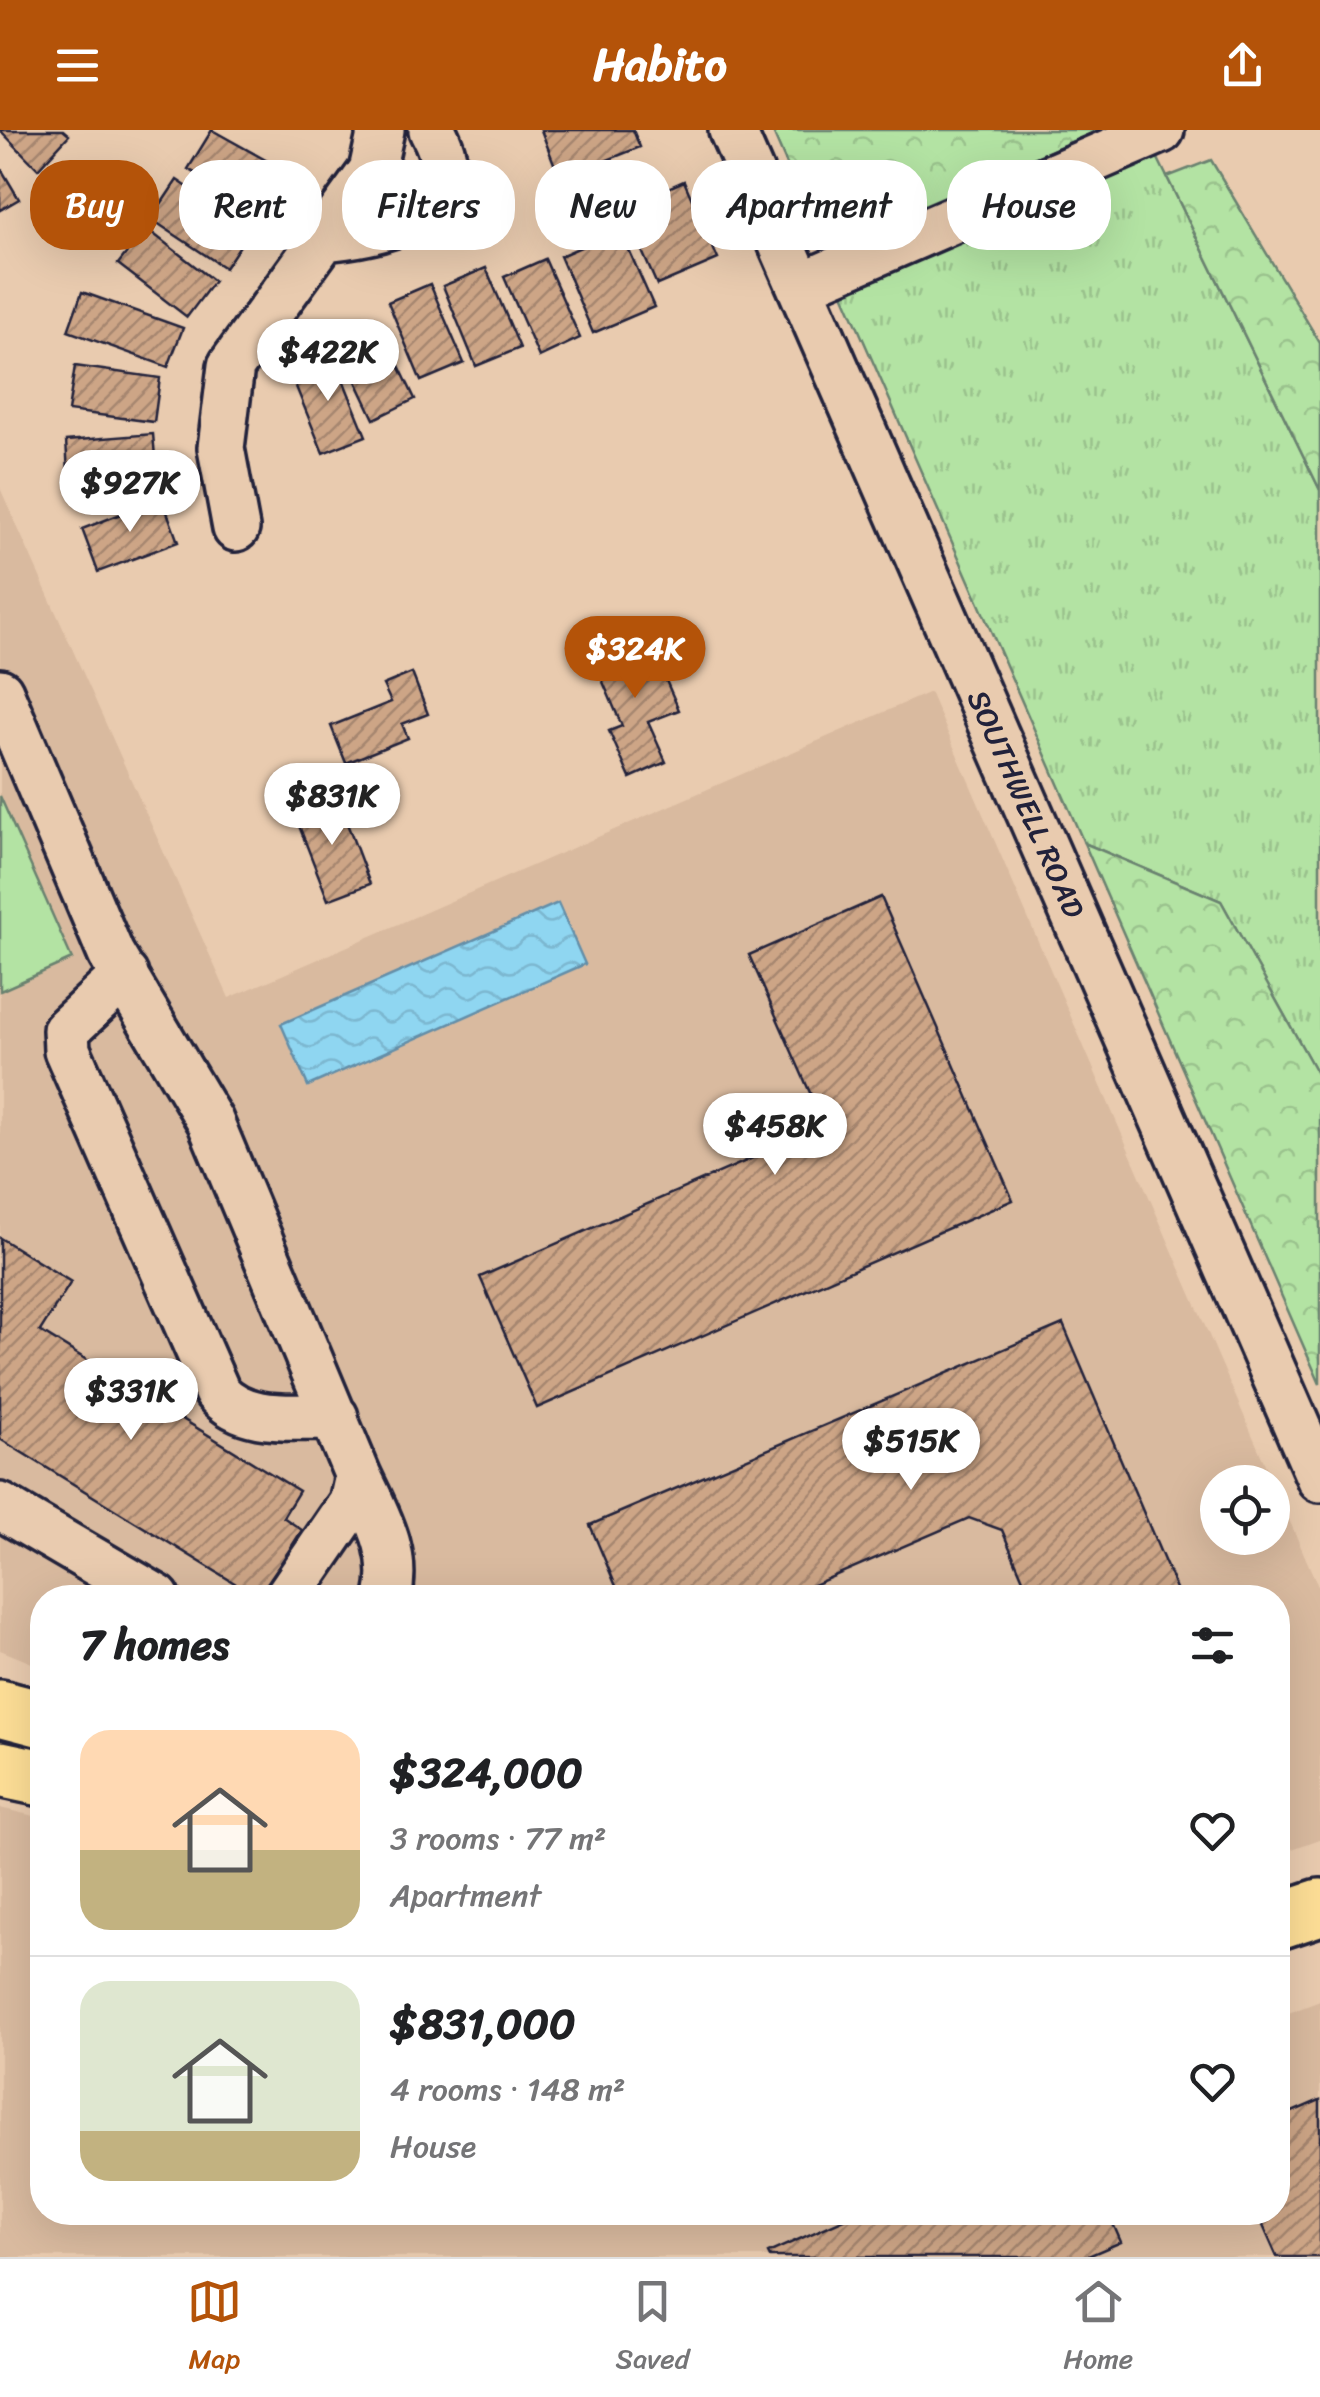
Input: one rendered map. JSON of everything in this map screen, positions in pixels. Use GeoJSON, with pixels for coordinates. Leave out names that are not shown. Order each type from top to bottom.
{"type":"FeatureCollection","features":[{"type":"Feature","properties":{"kind":"main road"},"geometry":{"type":"LineString","coordinates":[[0,1708],[30,1716]]}},
{"type":"Feature","properties":{"kind":"main road"},"geometry":{"type":"LineString","coordinates":[[0,1769],[30,1775]]}},
{"type":"Feature","properties":{"kind":"main road"},"geometry":{"type":"LineString","coordinates":[[1290,1917],[1320,1907]]}},
{"type":"Feature","properties":{"kind":"street"},"geometry":{"type":"LineString","coordinates":[[322,238],[372,171],[381,130]]}},
{"type":"Feature","properties":{"kind":"street"},"geometry":{"type":"LineString","coordinates":[[322,238],[373,234],[410,219],[434,199],[443,176],[444,152],[432,130]]}},
{"type":"Feature","properties":{"kind":"street","name":"SOUTHWELL ROAD"},"geometry":{"type":"LineString","coordinates":[[732,130],[1320,1478]]}},
{"type":"Feature","properties":{"kind":"street"},"geometry":{"type":"LineString","coordinates":[[800,286],[1160,130]]}},
{"type":"Feature","properties":{"kind":"street"},"geometry":{"type":"LineString","coordinates":[[236,528],[221,448],[231,366],[313,250]]}},
{"type":"Feature","properties":{"kind":"street"},"geometry":{"type":"LineString","coordinates":[[0,692],[110,954],[210,1122],[392,1556],[395,1570],[391,1585]]}},
{"type":"Feature","properties":{"kind":"street"},"geometry":{"type":"LineString","coordinates":[[125,976],[66,1030],[67,1050],[217,1392],[229,1406],[246,1414],[335,1417]]}},
{"type":"Feature","properties":{"kind":"street"},"geometry":{"type":"LineString","coordinates":[[295,1585],[352,1503],[358,1476]]}},
{"type":"Feature","properties":{"kind":"street"},"geometry":{"type":"LineString","coordinates":[[0,1506],[135,1585]]}},
{"type":"Feature","properties":{"kind":"shaded area"},"geometry":{"type":"Polygon","coordinates":[[[0,488],[229,998],[930,692],[1265,1465],[1200,1465],[1200,1555],[1290,1555],[1290,1522],[1320,1591],[1320,1839],[1290,1850],[1290,1585],[30,1585],[30,1662],[0,1650],[0,488]]]}},
{"type":"Feature","properties":{"kind":"shaded area"},"geometry":{"type":"Polygon","coordinates":[[[0,1808],[30,1815],[30,2225],[1290,2225],[1290,2012],[1320,2001],[1320,2257],[0,2257],[0,1808]]]}},
{"type":"Feature","properties":{"kind":"green space"},"geometry":{"type":"Polygon","coordinates":[[[772,130],[1100,130],[1030,160],[947,160],[947,195],[927,204],[927,160],[785,160],[772,130]]]}},
{"type":"Feature","properties":{"kind":"green space"},"geometry":{"type":"Polygon","coordinates":[[[1100,130],[1144,130],[1320,490],[1320,1079],[1221,901],[1084,843],[824,250],[927,250],[927,204],[947,195],[947,250],[1111,250],[1111,160],[1030,160],[1100,130]]]}},
{"type":"Feature","properties":{"kind":"green space"},"geometry":{"type":"Polygon","coordinates":[[[1211,160],[1320,343],[1320,490],[1167,177],[1211,160]]]}},
{"type":"Feature","properties":{"kind":"green space"},"geometry":{"type":"Polygon","coordinates":[[[0,796],[72,959],[0,991],[0,796]]]}},
{"type":"Feature","properties":{"kind":"green space"},"geometry":{"type":"Polygon","coordinates":[[[1084,843],[1221,901],[1320,1079],[1320,1384],[1084,843]]]}},
{"type":"Feature","properties":{"kind":"water"},"geometry":{"type":"Polygon","coordinates":[[[558,903],[585,964],[308,1086],[281,1024],[558,903]]]}},
{"type":"Feature","properties":{"kind":"building"},"geometry":{"type":"Polygon","coordinates":[[[0,130],[63,130],[69,135],[46,160],[30,161],[0,130]]]}},
{"type":"Feature","properties":{"kind":"building"},"geometry":{"type":"Polygon","coordinates":[[[212,130],[266,160],[194,160],[212,130]]]}},
{"type":"Feature","properties":{"kind":"building"},"geometry":{"type":"Polygon","coordinates":[[[541,130],[633,130],[640,147],[608,160],[553,160],[541,130]]]}},
{"type":"Feature","properties":{"kind":"building"},"geometry":{"type":"Polygon","coordinates":[[[0,167],[19,199],[0,210],[0,167]]]}},
{"type":"Feature","properties":{"kind":"building"},"geometry":{"type":"Polygon","coordinates":[[[179,181],[179,238],[159,224],[159,207],[179,181]]]}},
{"type":"Feature","properties":{"kind":"building"},"geometry":{"type":"Polygon","coordinates":[[[684,181],[691,197],[691,250],[714,250],[718,259],[657,285],[642,250],[671,250],[671,187],[684,181]]]}},
{"type":"Feature","properties":{"kind":"building"},"geometry":{"type":"Polygon","coordinates":[[[159,238],[214,281],[187,317],[118,264],[129,250],[159,250],[159,238]]]}},
{"type":"Feature","properties":{"kind":"building"},"geometry":{"type":"Polygon","coordinates":[[[198,250],[237,250],[225,268],[198,250]]]}},
{"type":"Feature","properties":{"kind":"building"},"geometry":{"type":"Polygon","coordinates":[[[574,250],[629,250],[654,307],[593,333],[560,256],[574,250]]]}},
{"type":"Feature","properties":{"kind":"building"},"geometry":{"type":"Polygon","coordinates":[[[545,259],[580,338],[539,357],[504,277],[545,259]]]}},
{"type":"Feature","properties":{"kind":"building"},"geometry":{"type":"Polygon","coordinates":[[[486,268],[520,348],[476,366],[443,286],[486,268]]]}},
{"type":"Feature","properties":{"kind":"building"},"geometry":{"type":"Polygon","coordinates":[[[430,284],[464,363],[421,381],[388,302],[430,284]]]}},
{"type":"Feature","properties":{"kind":"building"},"geometry":{"type":"Polygon","coordinates":[[[82,292],[183,328],[168,367],[68,331],[82,292]]]}},
{"type":"Feature","properties":{"kind":"building"},"geometry":{"type":"Polygon","coordinates":[[[378,322],[415,399],[374,419],[337,341],[378,322]]]}},
{"type":"Feature","properties":{"kind":"building"},"geometry":{"type":"Polygon","coordinates":[[[333,355],[366,436],[323,453],[290,372],[333,355]]]}},
{"type":"Feature","properties":{"kind":"building"},"geometry":{"type":"Polygon","coordinates":[[[75,366],[160,378],[154,422],[68,411],[75,366]]]}},
{"type":"Feature","properties":{"kind":"building"},"geometry":{"type":"Polygon","coordinates":[[[153,434],[157,479],[69,487],[66,441],[153,434]]]}},
{"type":"Feature","properties":{"kind":"building"},"geometry":{"type":"Polygon","coordinates":[[[162,498],[178,542],[98,572],[82,529],[162,498]]]}},
{"type":"Feature","properties":{"kind":"building"},"geometry":{"type":"Polygon","coordinates":[[[636,634],[645,654],[653,651],[679,710],[648,722],[666,762],[630,778],[609,731],[622,726],[591,654],[636,634]]]}},
{"type":"Feature","properties":{"kind":"building"},"geometry":{"type":"Polygon","coordinates":[[[412,673],[428,714],[402,724],[408,738],[346,763],[331,726],[391,702],[383,685],[412,673]]]}},
{"type":"Feature","properties":{"kind":"building"},"geometry":{"type":"Polygon","coordinates":[[[337,797],[370,884],[328,900],[294,813],[337,797]]]}},
{"type":"Feature","properties":{"kind":"building"},"geometry":{"type":"Polygon","coordinates":[[[881,897],[1013,1200],[537,1408],[480,1277],[801,1137],[815,1104],[749,955],[881,897]]]}},
{"type":"Feature","properties":{"kind":"building"},"geometry":{"type":"Polygon","coordinates":[[[0,1238],[71,1282],[40,1331],[299,1491],[283,1517],[302,1530],[267,1585],[238,1585],[0,1439],[0,1238]]]}},
{"type":"Feature","properties":{"kind":"building"},"geometry":{"type":"Polygon","coordinates":[[[1063,1324],[1174,1585],[1025,1585],[1002,1530],[969,1518],[813,1585],[615,1585],[590,1525],[1063,1324]]]}},
{"type":"Feature","properties":{"kind":"building"},"geometry":{"type":"Polygon","coordinates":[[[1320,2100],[1320,2257],[1277,2257],[1263,2225],[1290,2225],[1290,2113],[1320,2100]]]}},
{"type":"Feature","properties":{"kind":"building"},"geometry":{"type":"Polygon","coordinates":[[[831,2225],[1114,2225],[1121,2242],[1086,2257],[770,2257],[768,2253],[831,2225]]]}}]}
